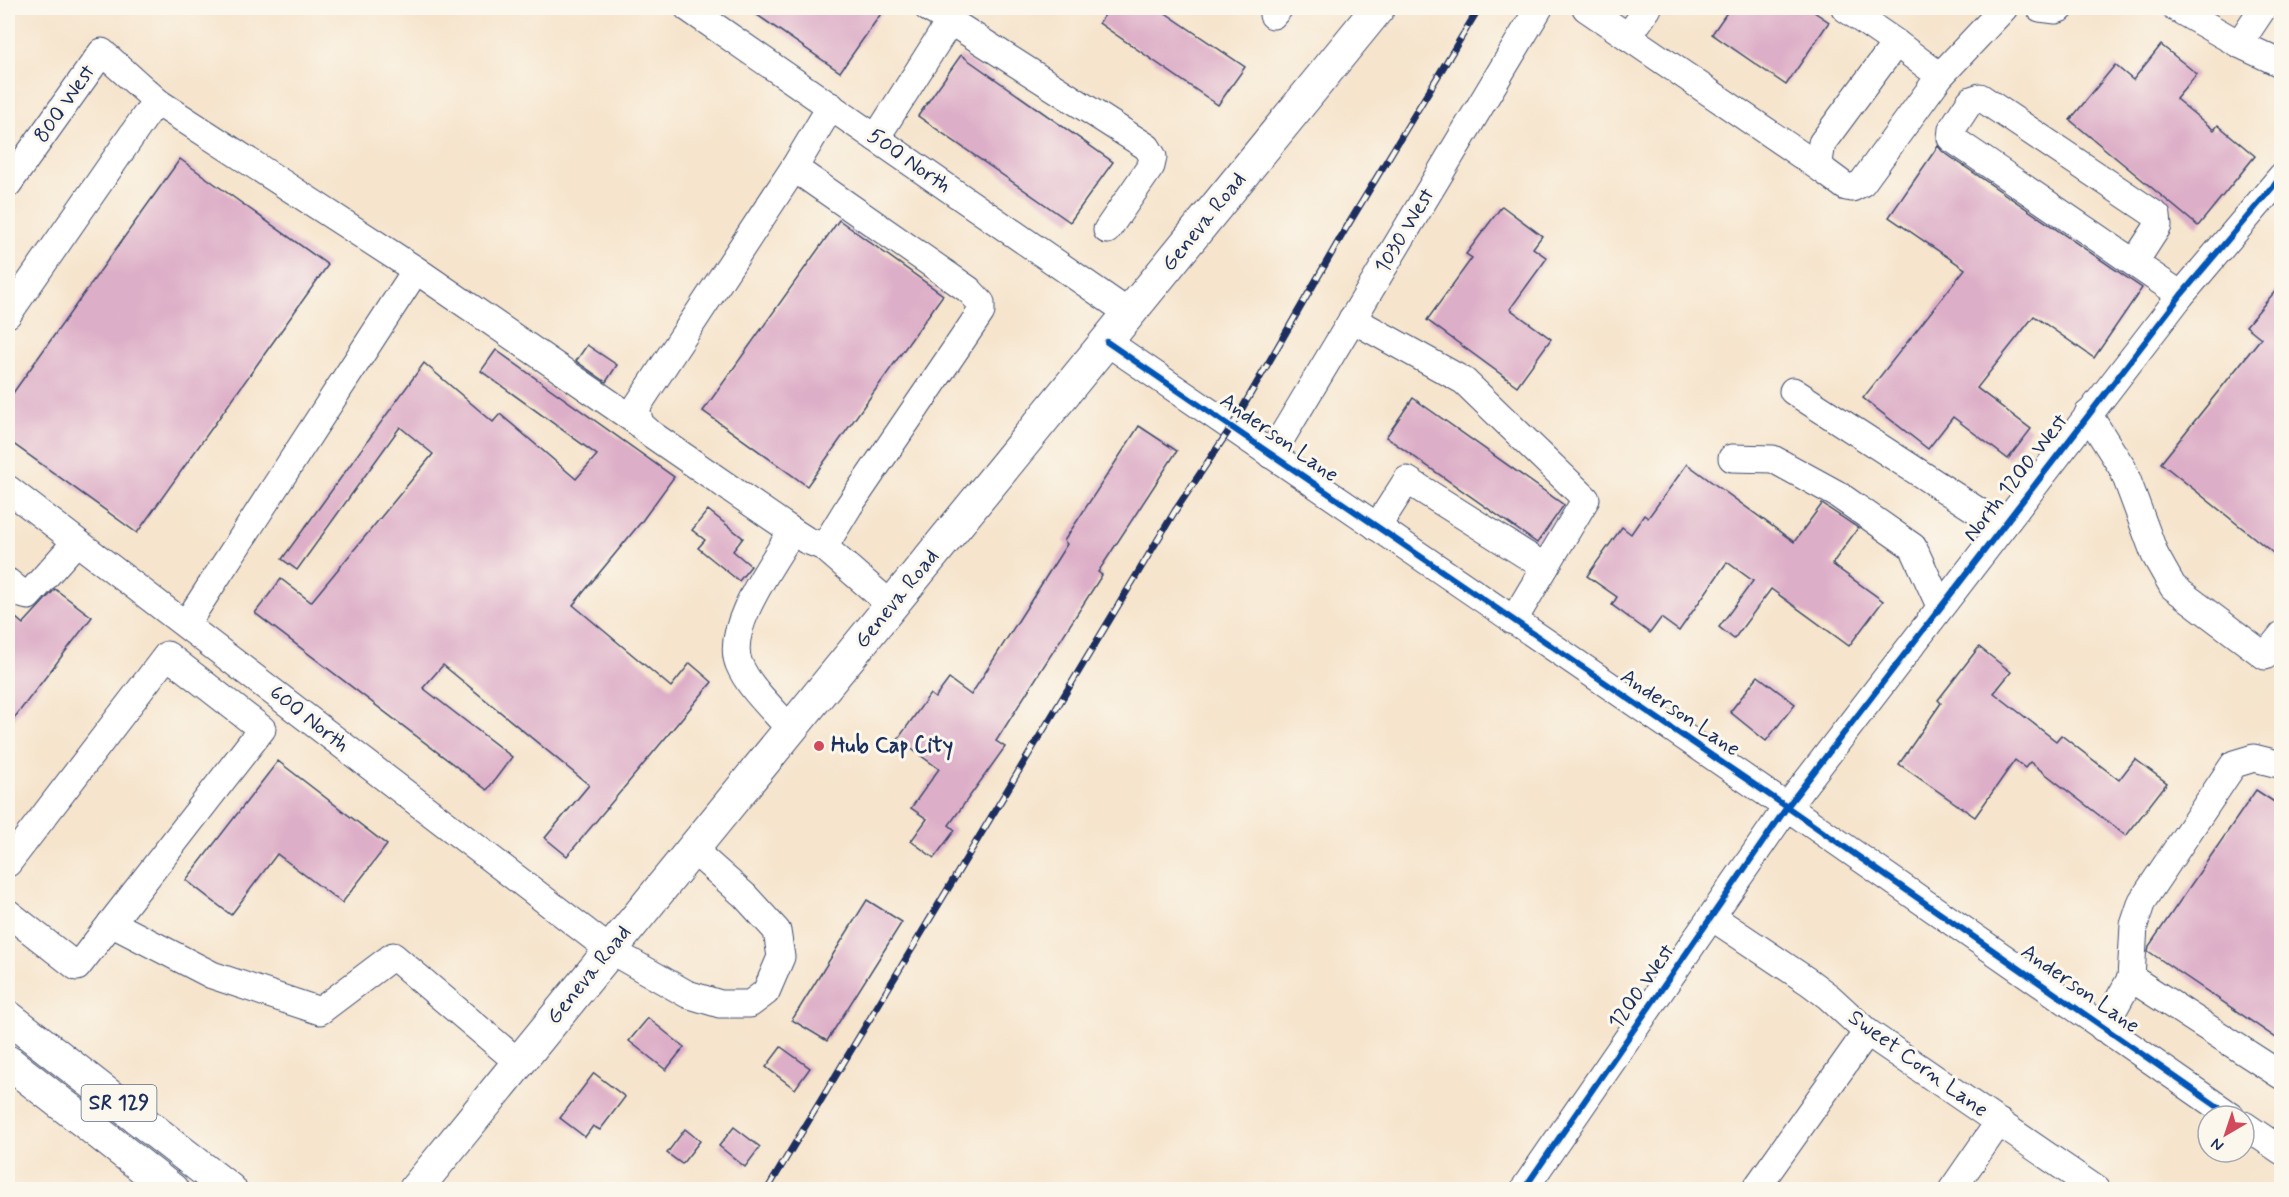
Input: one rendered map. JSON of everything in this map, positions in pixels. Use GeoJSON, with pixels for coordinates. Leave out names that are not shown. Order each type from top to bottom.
{"type":"FeatureCollection","features":[{"type":"Feature","properties":{"kind":"main road","name":"Geneva Road"},"geometry":{"type":"LineString","coordinates":[[415,1190],[1378,8]]}},
{"type":"Feature","properties":{"kind":"main road","name":"SR 129"},"geometry":{"type":"LineString","coordinates":[[8,1017],[230,1190]]}},
{"type":"Feature","properties":{"kind":"main road","name":"SR 129"},"geometry":{"type":"LineString","coordinates":[[8,1062],[172,1190]]}},
{"type":"Feature","properties":{"kind":"street","name":"500 North"},"geometry":{"type":"LineString","coordinates":[[688,8],[1130,314]]}},
{"type":"Feature","properties":{"kind":"street","name":"1030 West"},"geometry":{"type":"LineString","coordinates":[[1271,455],[1539,8]]}},
{"type":"Feature","properties":{"kind":"street"},"geometry":{"type":"LineString","coordinates":[[1586,8],[1846,187],[1852,188],[1862,183],[1940,76],[2004,8]]}},
{"type":"Feature","properties":{"kind":"street"},"geometry":{"type":"LineString","coordinates":[[1628,37],[1648,8]]}},
{"type":"Feature","properties":{"kind":"street"},"geometry":{"type":"LineString","coordinates":[[1845,8],[1940,76]]}},
{"type":"Feature","properties":{"kind":"street"},"geometry":{"type":"LineString","coordinates":[[2040,8],[2056,10],[2061,8]]}},
{"type":"Feature","properties":{"kind":"street"},"geometry":{"type":"LineString","coordinates":[[2176,8],[2239,44],[2282,64]]}},
{"type":"Feature","properties":{"kind":"street"},"geometry":{"type":"LineString","coordinates":[[2239,44],[2262,8]]}},
{"type":"Feature","properties":{"kind":"street"},"geometry":{"type":"LineString","coordinates":[[876,138],[939,14],[1147,147],[1153,156],[1151,166],[1107,230]]}},
{"type":"Feature","properties":{"kind":"street"},"geometry":{"type":"LineString","coordinates":[[1823,170],[1819,162],[1822,143],[1896,43]]}},
{"type":"Feature","properties":{"kind":"street","name":"800 West"},"geometry":{"type":"LineString","coordinates":[[8,184],[102,52],[159,103]]}},
{"type":"Feature","properties":{"kind":"street"},"geometry":{"type":"LineString","coordinates":[[2134,263],[2158,226],[2157,216],[1980,97],[1971,100],[1952,129],[1951,138],[2134,263],[2181,295]]}},
{"type":"Feature","properties":{"kind":"street"},"geometry":{"type":"LineString","coordinates":[[8,314],[153,105],[159,103],[416,270],[792,531],[824,547],[891,605]]}},
{"type":"Feature","properties":{"kind":"street"},"geometry":{"type":"LineString","coordinates":[[640,424],[636,408],[794,168],[831,106]]}},
{"type":"Feature","properties":{"kind":"street"},"geometry":{"type":"LineString","coordinates":[[794,168],[969,290],[981,303],[981,312],[849,506],[824,547]]}},
{"type":"Feature","properties":{"kind":"street","name":"North 1200 West"},"geometry":{"type":"LineString","coordinates":[[1787,807],[2181,295],[2282,176]]}},
{"type":"Feature","properties":{"kind":"street"},"geometry":{"type":"LineString","coordinates":[[186,624],[416,270]]}},
{"type":"Feature","properties":{"kind":"street"},"geometry":{"type":"LineString","coordinates":[[1352,319],[1464,381],[1586,499],[1513,621]]}},
{"type":"Feature","properties":{"kind":"street","name":"Anderson Lane"},"geometry":{"type":"LineString","coordinates":[[1107,342],[1787,807],[2214,1104]]}},
{"type":"Feature","properties":{"kind":"street"},"geometry":{"type":"LineString","coordinates":[[1793,391],[2001,526]]}},
{"type":"Feature","properties":{"kind":"street"},"geometry":{"type":"LineString","coordinates":[[2088,414],[2123,469],[2155,555],[2173,587],[2265,656],[2282,635]]}},
{"type":"Feature","properties":{"kind":"street"},"geometry":{"type":"LineString","coordinates":[[1732,458],[1773,459],[1837,495],[1913,547],[1940,606]]}},
{"type":"Feature","properties":{"kind":"street"},"geometry":{"type":"LineString","coordinates":[[1377,527],[1407,480],[1545,567]]}},
{"type":"Feature","properties":{"kind":"street","name":"600 North"},"geometry":{"type":"LineString","coordinates":[[8,489],[609,950],[687,994],[720,1004],[750,1004],[766,992],[782,957],[777,931],[746,896],[692,849]]}},
{"type":"Feature","properties":{"kind":"street"},"geometry":{"type":"LineString","coordinates":[[790,729],[752,685],[738,663],[736,636],[745,612],[792,531]]}},
{"type":"Feature","properties":{"kind":"street"},"geometry":{"type":"LineString","coordinates":[[8,582],[28,596],[76,542]]}},
{"type":"Feature","properties":{"kind":"street"},"geometry":{"type":"LineString","coordinates":[[8,863],[167,655],[262,729],[77,968],[8,914]]}},
{"type":"Feature","properties":{"kind":"street"},"geometry":{"type":"LineString","coordinates":[[2103,1028],[2131,978],[2134,925],[2142,901],[2234,764],[2254,758],[2282,765]]}},
{"type":"Feature","properties":{"kind":"street","name":"1200 West"},"geometry":{"type":"LineString","coordinates":[[1529,1188],[1787,807]]}},
{"type":"Feature","properties":{"kind":"street","name":"Sweet Corn Lane"},"geometry":{"type":"LineString","coordinates":[[1712,917],[1809,982],[1867,1032],[2097,1190]]}},
{"type":"Feature","properties":{"kind":"street"},"geometry":{"type":"LineString","coordinates":[[111,923],[212,975],[320,1011],[393,956],[518,1062]]}},
{"type":"Feature","properties":{"kind":"street"},"geometry":{"type":"LineString","coordinates":[[2131,978],[2282,1076]]}},
{"type":"Feature","properties":{"kind":"street"},"geometry":{"type":"LineString","coordinates":[[1755,1190],[1867,1032]]}},
{"type":"Feature","properties":{"kind":"street"},"geometry":{"type":"LineString","coordinates":[[1952,1190],[1999,1122]]}},
{"type":"Feature","properties":{"kind":"street"},"geometry":{"type":"LineString","coordinates":[[2256,1131],[2278,1141]]}},
{"type":"Feature","properties":{"kind":"building"},"geometry":{"type":"Polygon","coordinates":[[[747,8],[885,8],[840,72],[747,8]]]}},
{"type":"Feature","properties":{"kind":"building"},"geometry":{"type":"Polygon","coordinates":[[[1110,8],[1158,8],[1245,67],[1218,105],[1099,23],[1110,8]]]}},
{"type":"Feature","properties":{"kind":"building"},"geometry":{"type":"Polygon","coordinates":[[[1730,8],[1808,8],[1829,22],[1786,85],[1712,34],[1730,8]]]}},
{"type":"Feature","properties":{"kind":"building"},"geometry":{"type":"Polygon","coordinates":[[[2161,45],[2197,74],[2176,99],[2214,130],[2218,125],[2255,156],[2198,226],[2070,120],[2115,65],[2133,80],[2161,45]]]}},
{"type":"Feature","properties":{"kind":"building"},"geometry":{"type":"Polygon","coordinates":[[[961,55],[1113,162],[1070,222],[918,116],[961,55]]]}},
{"type":"Feature","properties":{"kind":"building"},"geometry":{"type":"Polygon","coordinates":[[[1938,146],[1942,151],[2142,288],[2094,358],[2034,316],[1977,388],[2031,429],[2008,459],[1953,417],[1928,449],[1863,398],[1965,269],[1889,217],[1938,146]]]}},
{"type":"Feature","properties":{"kind":"building"},"geometry":{"type":"Polygon","coordinates":[[[180,159],[328,265],[137,533],[8,440],[8,400],[180,159]]]}},
{"type":"Feature","properties":{"kind":"building"},"geometry":{"type":"Polygon","coordinates":[[[1502,206],[1542,236],[1533,248],[1547,258],[1510,309],[1551,339],[1517,386],[1427,320],[1472,258],[1466,254],[1502,206]]]}},
{"type":"Feature","properties":{"kind":"building"},"geometry":{"type":"Polygon","coordinates":[[[839,220],[943,295],[807,486],[703,411],[839,220]]]}},
{"type":"Feature","properties":{"kind":"building"},"geometry":{"type":"Polygon","coordinates":[[[2282,283],[2282,560],[2161,463],[2261,338],[2246,326],[2282,283]]]}},
{"type":"Feature","properties":{"kind":"building"},"geometry":{"type":"Polygon","coordinates":[[[587,345],[617,365],[606,382],[576,361],[587,345]]]}},
{"type":"Feature","properties":{"kind":"building"},"geometry":{"type":"Polygon","coordinates":[[[496,350],[674,477],[642,521],[573,605],[671,687],[690,663],[712,682],[567,856],[545,838],[589,785],[443,665],[423,688],[512,757],[487,790],[255,613],[281,579],[311,602],[433,454],[400,427],[297,570],[282,559],[424,363],[493,422],[500,414],[576,479],[597,455],[481,371],[496,350]]]}},
{"type":"Feature","properties":{"kind":"building"},"geometry":{"type":"Polygon","coordinates":[[[1413,398],[1564,505],[1537,543],[1386,437],[1413,398]]]}},
{"type":"Feature","properties":{"kind":"building"},"geometry":{"type":"Polygon","coordinates":[[[1139,426],[1177,451],[1098,572],[1102,575],[996,741],[1005,747],[949,825],[955,830],[934,858],[911,841],[927,819],[911,808],[939,769],[898,739],[930,694],[935,698],[949,679],[971,695],[1067,544],[1064,541],[1139,426]]]}},
{"type":"Feature","properties":{"kind":"building"},"geometry":{"type":"Polygon","coordinates":[[[1687,464],[1794,542],[1822,504],[1858,528],[1832,564],[1883,601],[1849,646],[1771,589],[1734,639],[1719,627],[1753,581],[1727,562],[1679,631],[1661,618],[1650,633],[1612,605],[1617,597],[1587,576],[1622,527],[1631,534],[1644,515],[1648,518],[1687,464]]]}},
{"type":"Feature","properties":{"kind":"building"},"geometry":{"type":"Polygon","coordinates":[[[708,510],[743,538],[733,551],[751,566],[739,581],[698,548],[705,540],[692,530],[708,510]]]}},
{"type":"Feature","properties":{"kind":"building"},"geometry":{"type":"Polygon","coordinates":[[[55,589],[92,617],[8,726],[8,628],[16,618],[23,624],[55,589]]]}},
{"type":"Feature","properties":{"kind":"building"},"geometry":{"type":"Polygon","coordinates":[[[1979,647],[2011,672],[1994,693],[2056,741],[2061,735],[2119,780],[2135,759],[2167,783],[2126,836],[2030,762],[2025,768],[2015,760],[1975,817],[1899,764],[1941,703],[1938,700],[1979,647]]]}},
{"type":"Feature","properties":{"kind":"building"},"geometry":{"type":"Polygon","coordinates":[[[1758,676],[1795,704],[1766,741],[1730,712],[1758,676]]]}},
{"type":"Feature","properties":{"kind":"building"},"geometry":{"type":"Polygon","coordinates":[[[278,761],[387,845],[342,903],[277,854],[231,915],[186,880],[278,761]]]}},
{"type":"Feature","properties":{"kind":"building"},"geometry":{"type":"Polygon","coordinates":[[[2256,790],[2282,807],[2282,1042],[2148,951],[2149,946],[2256,790]]]}},
{"type":"Feature","properties":{"kind":"building"},"geometry":{"type":"Polygon","coordinates":[[[867,900],[902,922],[827,1041],[792,1020],[867,900]]]}},
{"type":"Feature","properties":{"kind":"building"},"geometry":{"type":"Polygon","coordinates":[[[648,1018],[684,1047],[666,1070],[629,1041],[648,1018]]]}},
{"type":"Feature","properties":{"kind":"building"},"geometry":{"type":"Polygon","coordinates":[[[781,1047],[810,1068],[795,1089],[766,1067],[781,1047]]]}},
{"type":"Feature","properties":{"kind":"building"},"geometry":{"type":"Polygon","coordinates":[[[594,1073],[625,1097],[600,1130],[593,1126],[585,1137],[560,1118],[594,1073]]]}},
{"type":"Feature","properties":{"kind":"building"},"geometry":{"type":"Polygon","coordinates":[[[734,1127],[760,1147],[745,1167],[719,1146],[734,1127]]]}},
{"type":"Feature","properties":{"kind":"building"},"geometry":{"type":"Polygon","coordinates":[[[685,1129],[700,1141],[682,1164],[667,1153],[685,1129]]]}},
{"type":"Feature","properties":{"kind":"railway"},"geometry":{"type":"LineString","coordinates":[[767,1190],[1175,511],[1232,426],[1345,230],[1479,8]]}},
{"type":"Feature","properties":{"kind":"cycle path"},"geometry":{"type":"LineString","coordinates":[[1531,1190],[1526,1186],[1787,807],[2181,295],[2282,176]]}},
{"type":"Feature","properties":{"kind":"cycle path"},"geometry":{"type":"LineString","coordinates":[[1107,342],[1787,807],[2214,1104]]}},
{"type":"Feature","properties":{"kind":"place","name":"Hub Cap City"},"geometry":{"type":"Point","coordinates":[819,746]}}]}
